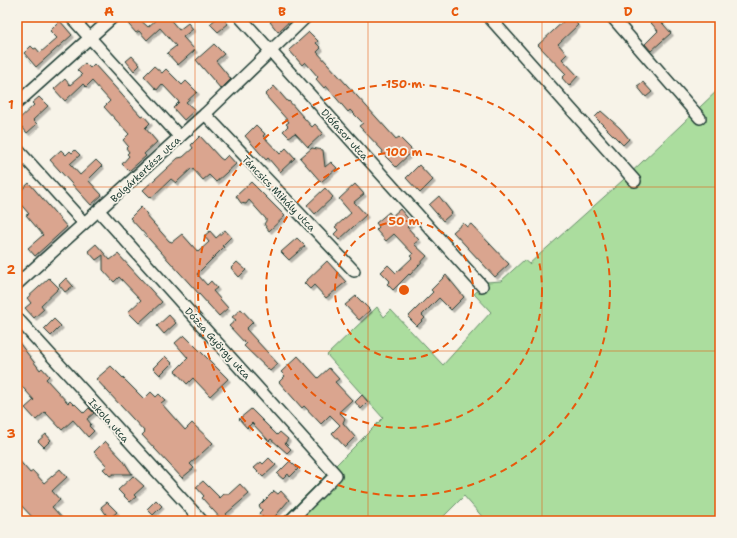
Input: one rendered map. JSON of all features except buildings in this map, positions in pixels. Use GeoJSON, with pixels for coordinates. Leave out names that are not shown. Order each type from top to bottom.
{"type":"FeatureCollection","features":[{"type":"Feature","properties":{"kind":"street"},"geometry":{"type":"LineString","coordinates":[[71,17],[180,136]]}},
{"type":"Feature","properties":{"kind":"street"},"geometry":{"type":"LineString","coordinates":[[17,102],[113,17]]}},
{"type":"Feature","properties":{"kind":"street","name":"Diófasor utca"},"geometry":{"type":"LineString","coordinates":[[240,17],[482,286]]}},
{"type":"Feature","properties":{"kind":"street","name":"Bolgárkertész utca"},"geometry":{"type":"LineString","coordinates":[[17,284],[205,114],[306,17]]}},
{"type":"Feature","properties":{"kind":"street"},"geometry":{"type":"LineString","coordinates":[[489,17],[635,182]]}},
{"type":"Feature","properties":{"kind":"street"},"geometry":{"type":"LineString","coordinates":[[612,17],[700,118]]}},
{"type":"Feature","properties":{"kind":"street","name":"Táncsics Mihály utca"},"geometry":{"type":"LineString","coordinates":[[205,114],[354,271]]}},
{"type":"Feature","properties":{"kind":"street"},"geometry":{"type":"LineString","coordinates":[[17,149],[84,223]]}},
{"type":"Feature","properties":{"kind":"street","name":"Dózsa György utca"},"geometry":{"type":"LineString","coordinates":[[99,211],[336,475],[290,521]]}},
{"type":"Feature","properties":{"kind":"street","name":"Iskola utca"},"geometry":{"type":"LineString","coordinates":[[17,318],[202,521]]}},
{"type":"Feature","properties":{"kind":"green space"},"geometry":{"type":"Polygon","coordinates":[[[720,88],[720,521],[486,521],[464,496],[439,521],[280,521],[383,418],[327,355],[377,307],[384,317],[391,310],[443,365],[491,312],[474,294],[487,282],[501,281],[524,260],[529,264],[623,180],[720,88]]]}}]}
